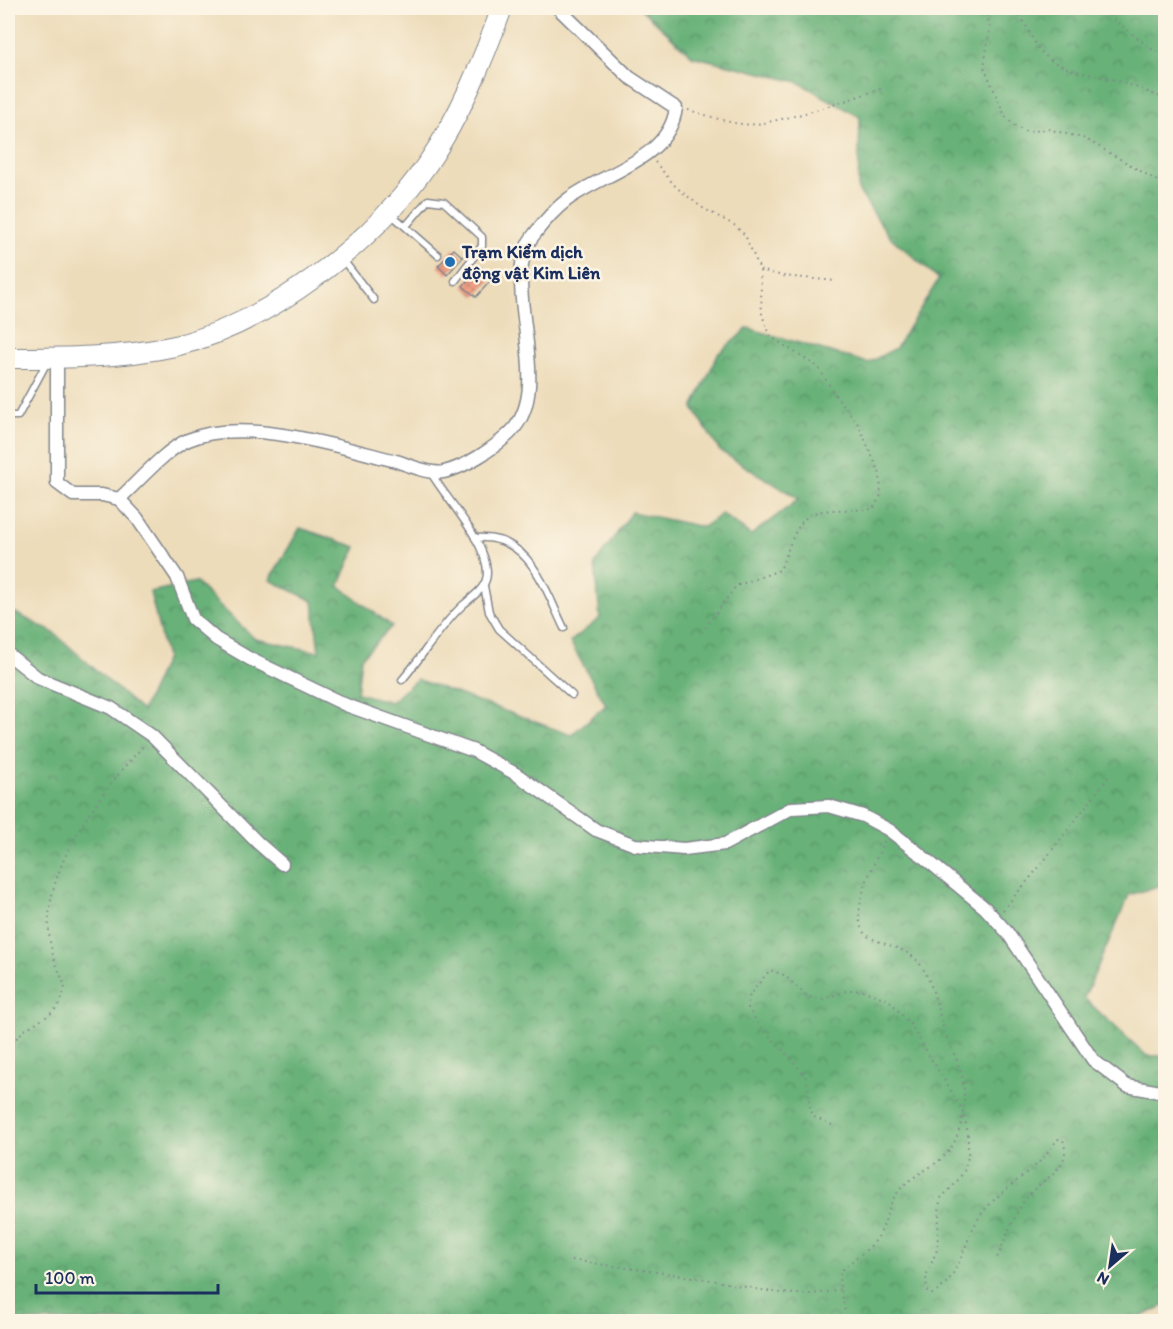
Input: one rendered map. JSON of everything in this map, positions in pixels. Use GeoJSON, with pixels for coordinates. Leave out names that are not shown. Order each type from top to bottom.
{"type":"FeatureCollection","features":[{"type":"Feature","properties":{"kind":"highway"},"geometry":{"type":"LineString","coordinates":[[8,358],[109,355],[175,345],[229,327],[281,300],[340,257],[388,211],[434,153],[466,95],[502,8]]}},
{"type":"Feature","properties":{"kind":"street"},"geometry":{"type":"LineString","coordinates":[[119,499],[187,440],[251,430],[339,447],[443,473],[476,457],[511,432],[522,412],[531,375],[522,273],[526,248],[532,237],[566,201],[647,153],[665,139],[674,122],[676,108],[629,77],[558,8]]}},
{"type":"Feature","properties":{"kind":"street"},"geometry":{"type":"LineString","coordinates":[[53,358],[57,483],[73,495],[102,495],[119,499],[137,518],[177,577],[193,619],[216,639],[250,659],[346,705],[474,751],[516,774],[596,831],[635,845],[684,849],[725,844],[792,808],[829,806],[863,816],[889,830],[995,919],[1007,932],[1093,1060],[1127,1086],[1166,1093]]}},
{"type":"Feature","properties":{"kind":"street"},"geometry":{"type":"LineString","coordinates":[[8,654],[45,681],[77,692],[111,708],[152,736],[258,843],[282,864]]}},
{"type":"Feature","properties":{"kind":"lane"},"geometry":{"type":"LineString","coordinates":[[406,226],[428,200],[436,199],[444,202],[482,237],[482,246],[455,281]]}},
{"type":"Feature","properties":{"kind":"lane"},"geometry":{"type":"LineString","coordinates":[[388,211],[438,255]]}},
{"type":"Feature","properties":{"kind":"lane"},"geometry":{"type":"LineString","coordinates":[[340,257],[374,300]]}},
{"type":"Feature","properties":{"kind":"lane"},"geometry":{"type":"LineString","coordinates":[[8,416],[18,416],[53,358]]}},
{"type":"Feature","properties":{"kind":"lane"},"geometry":{"type":"LineString","coordinates":[[429,470],[475,538],[487,570],[484,586],[489,612],[499,629],[572,695]]}},
{"type":"Feature","properties":{"kind":"lane"},"geometry":{"type":"LineString","coordinates":[[475,538],[497,537],[520,551],[543,585],[564,628]]}},
{"type":"Feature","properties":{"kind":"lane"},"geometry":{"type":"LineString","coordinates":[[402,680],[454,614],[484,586]]}},
{"type":"Feature","properties":{"kind":"path"},"geometry":{"type":"LineString","coordinates":[[974,8],[987,14],[1007,8],[1016,12],[1030,30],[1036,46],[1057,64],[1078,74],[1095,74],[1120,81],[1166,99]]}},
{"type":"Feature","properties":{"kind":"path"},"geometry":{"type":"LineString","coordinates":[[1099,8],[1153,50],[1166,56]]}},
{"type":"Feature","properties":{"kind":"path"},"geometry":{"type":"LineString","coordinates":[[987,14],[990,28],[984,67],[1005,116],[1016,127],[1027,132],[1048,129],[1086,139],[1166,186]]}},
{"type":"Feature","properties":{"kind":"path"},"geometry":{"type":"LineString","coordinates":[[676,108],[756,124],[801,116],[816,108],[883,88]]}},
{"type":"Feature","properties":{"kind":"path"},"geometry":{"type":"LineString","coordinates":[[647,153],[676,187],[718,219],[734,225],[745,235],[760,270],[762,315],[771,338],[818,367],[834,393],[858,424],[880,474],[881,495],[873,509],[820,511],[808,515],[795,536],[780,570],[736,586],[702,632]]}},
{"type":"Feature","properties":{"kind":"path"},"geometry":{"type":"LineString","coordinates":[[760,270],[783,276],[836,281]]}},
{"type":"Feature","properties":{"kind":"path"},"geometry":{"type":"LineString","coordinates":[[8,1047],[28,1027],[45,1020],[60,1000],[65,986],[51,945],[51,895],[90,810],[152,736]]}},
{"type":"Feature","properties":{"kind":"path"},"geometry":{"type":"LineString","coordinates":[[995,919],[1040,866],[1110,775]]}},
{"type":"Feature","properties":{"kind":"path"},"geometry":{"type":"LineString","coordinates":[[847,1322],[839,1279],[841,1271],[879,1236],[890,1203],[898,1191],[911,1179],[941,1161],[952,1147],[962,1125],[960,1067],[948,1042],[928,977],[911,954],[896,945],[872,939],[864,934],[860,924],[867,876],[889,830]]}},
{"type":"Feature","properties":{"kind":"path"},"geometry":{"type":"LineString","coordinates":[[832,1125],[814,1117],[808,1102],[809,1084],[803,1073],[755,1021],[747,1006],[750,994],[770,970],[784,975],[808,997],[824,999],[849,990],[862,990],[889,1000],[910,1024],[963,1111],[968,1133],[968,1157],[956,1183],[940,1199],[937,1250],[926,1276],[927,1290],[932,1294],[939,1290],[950,1277],[977,1221],[992,1201],[1011,1183],[1040,1164],[1057,1139],[1063,1140],[1067,1150],[1056,1173],[1028,1196],[996,1260]]}},
{"type":"Feature","properties":{"kind":"path"},"geometry":{"type":"LineString","coordinates":[[572,1260],[708,1280],[770,1293],[817,1295],[842,1289]]}},
{"type":"Feature","properties":{"kind":"green space"},"geometry":{"type":"Polygon","coordinates":[[[640,8],[1165,8],[1165,884],[1129,895],[1084,998],[1147,1056],[1165,1056],[1165,1305],[1131,1322],[8,1321],[8,609],[54,633],[142,711],[166,658],[150,592],[195,582],[255,639],[319,652],[313,601],[270,580],[300,528],[356,547],[339,586],[392,626],[361,658],[357,693],[391,702],[417,679],[571,735],[606,705],[570,642],[600,618],[595,564],[632,512],[703,527],[722,514],[751,535],[799,499],[720,451],[693,408],[718,354],[748,328],[868,363],[896,348],[939,279],[889,236],[858,190],[860,117],[798,82],[692,56],[640,8]]]}},
{"type":"Feature","properties":{"kind":"building","name":"Trạm Kiểm dịch động vật Kim Liên"},"geometry":{"type":"Polygon","coordinates":[[[454,249],[463,257],[447,275],[438,266],[454,249]]]}},
{"type":"Feature","properties":{"kind":"building"},"geometry":{"type":"Polygon","coordinates":[[[480,266],[493,278],[476,297],[463,286],[480,266]]]}},
{"type":"Feature","properties":{"kind":"place","name":"Trạm Kiểm dịch động vật Kim Liên"},"geometry":{"type":"Point","coordinates":[450,262]}}]}
